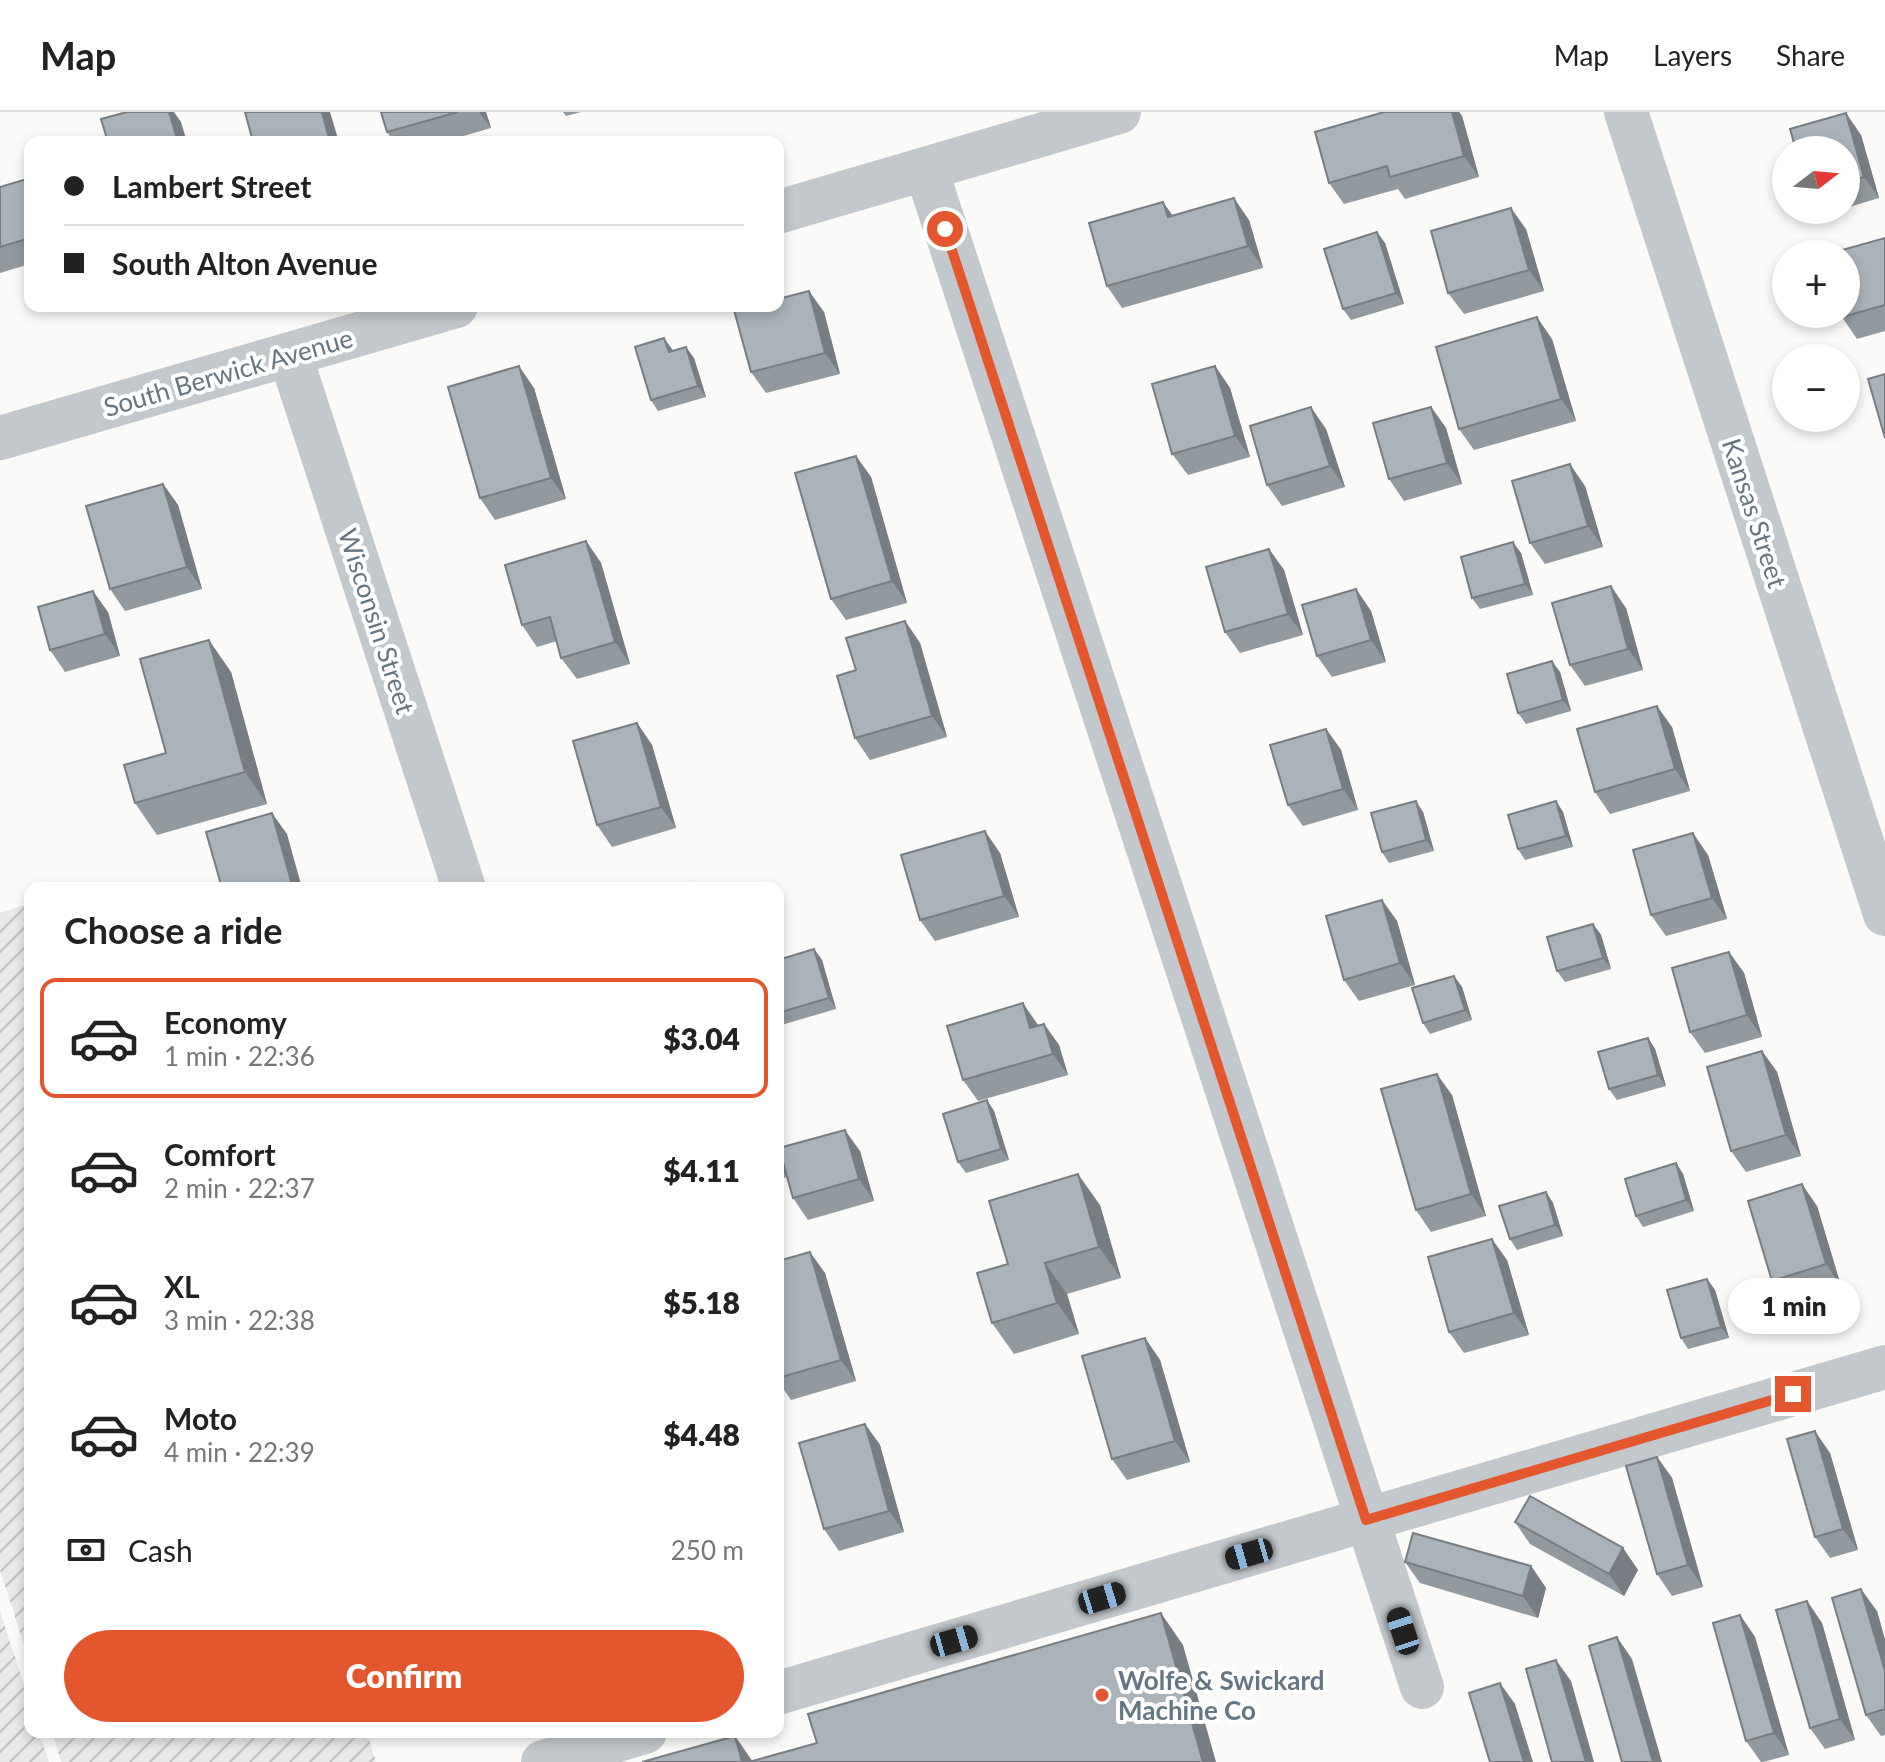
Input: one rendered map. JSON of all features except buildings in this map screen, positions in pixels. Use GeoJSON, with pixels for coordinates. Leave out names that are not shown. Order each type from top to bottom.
{"type":"FeatureCollection","features":[{"type":"Feature","properties":{"kind":"street"},"geometry":{"type":"LineString","coordinates":[[784,210],[1119,112]]}},
{"type":"Feature","properties":{"kind":"street","name":"Kansas Street"},"geometry":{"type":"LineString","coordinates":[[1626,112],[1885,914]]}},
{"type":"Feature","properties":{"kind":"street"},"geometry":{"type":"LineString","coordinates":[[926,169],[1422,1687]]}},
{"type":"Feature","properties":{"kind":"street","name":"South Berwick Avenue"},"geometry":{"type":"LineString","coordinates":[[0,438],[436,312]]}},
{"type":"Feature","properties":{"kind":"street","name":"Wisconsin Street"},"geometry":{"type":"LineString","coordinates":[[290,355],[462,882]]}},
{"type":"Feature","properties":{"kind":"street"},"geometry":{"type":"LineString","coordinates":[[784,1691],[1885,1367]]}},
{"type":"Feature","properties":{"kind":"street"},"geometry":{"type":"LineString","coordinates":[[543,1762],[625,1738]]}},
{"type":"Feature","properties":{"kind":"shaded area"},"geometry":{"type":"Polygon","coordinates":[[[24,905],[24,1645],[0,1570],[0,913],[24,905]]]}},
{"type":"Feature","properties":{"kind":"shaded area"},"geometry":{"type":"Polygon","coordinates":[[[0,1611],[24,1685],[24,1738],[41,1738],[49,1762],[0,1762],[0,1611]]]}},
{"type":"Feature","properties":{"kind":"shaded area"},"geometry":{"type":"Polygon","coordinates":[[[54,1738],[369,1738],[376,1762],[61,1762],[54,1738]]]}},
{"type":"Feature","properties":{"kind":"place","name":"Wolfe & Swickard Machine Co"},"geometry":{"type":"Point","coordinates":[1102,1695]}},
{"type":"Feature","properties":{"kind":"route"},"geometry":{"type":"LineString","coordinates":[[945,229],[1366,1520],[1793,1394]]}}]}
